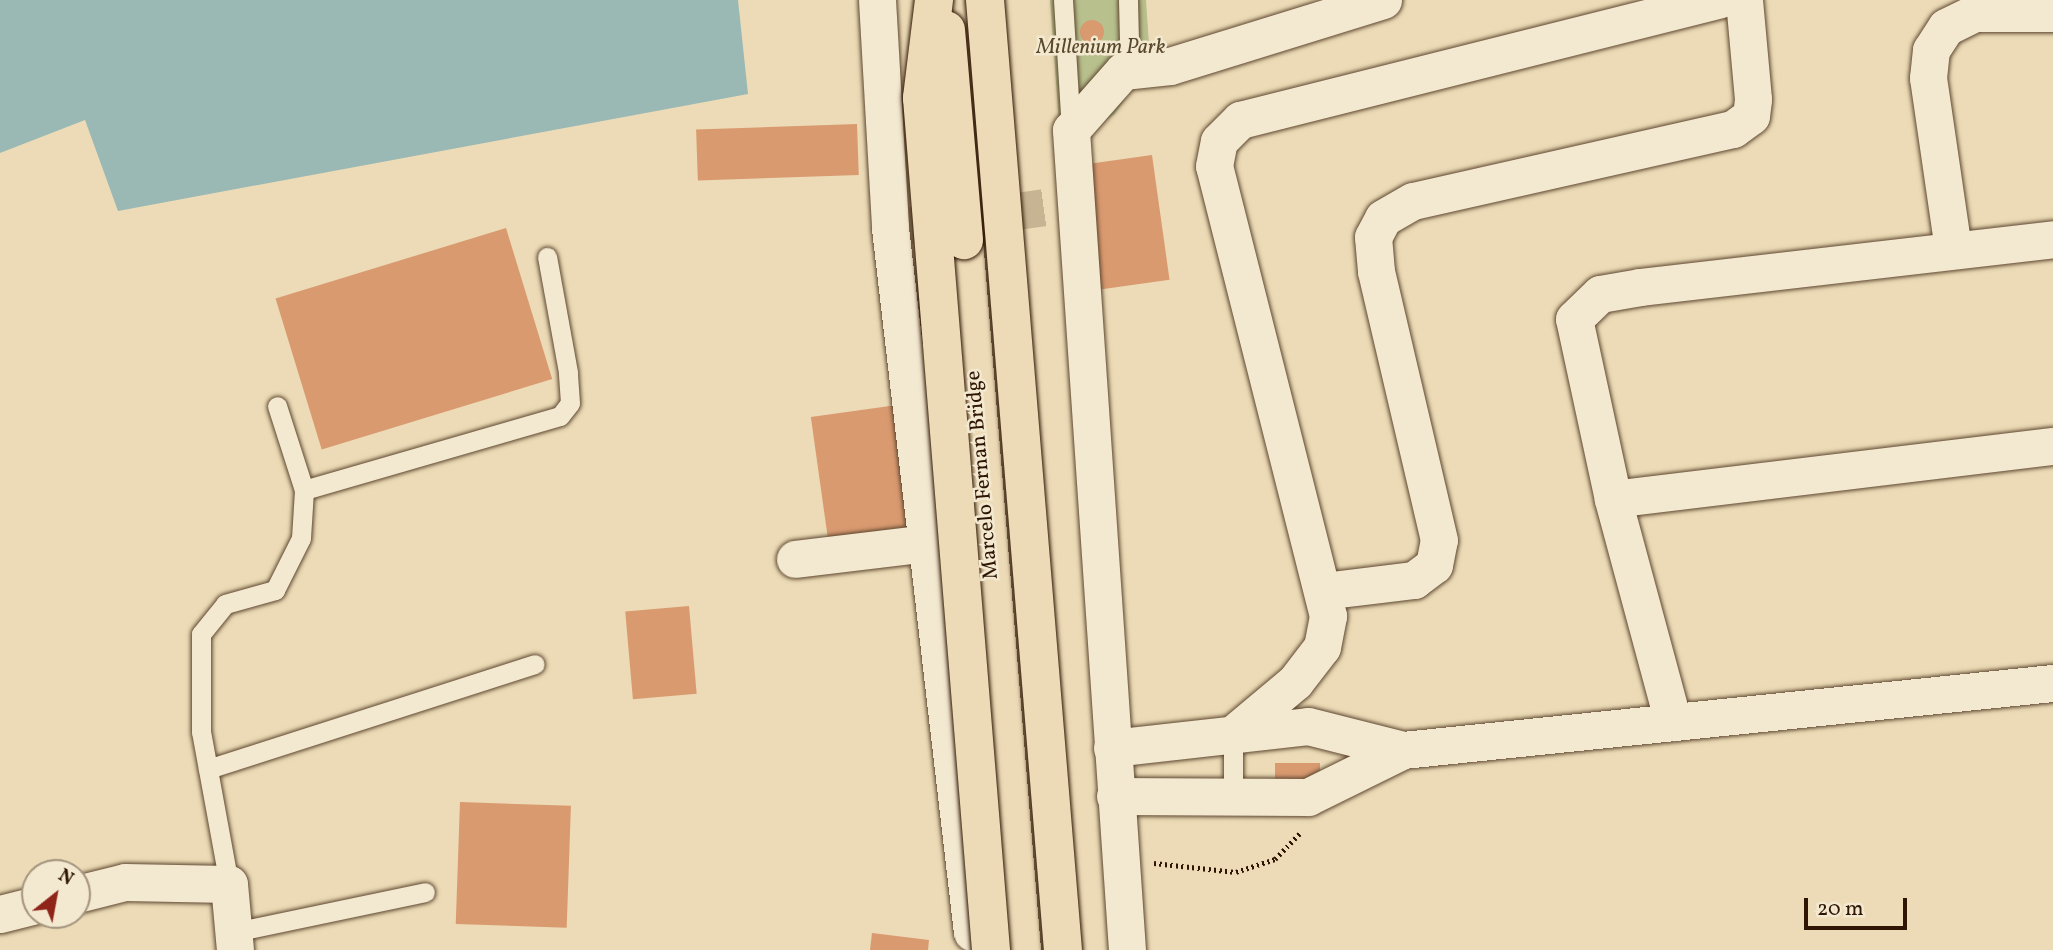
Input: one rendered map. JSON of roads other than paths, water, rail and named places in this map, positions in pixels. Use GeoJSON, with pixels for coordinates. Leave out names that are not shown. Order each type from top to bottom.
{"type":"FeatureCollection","features":[{"type":"Feature","properties":{"kind":"main road"},"geometry":{"type":"LineString","coordinates":[[934,0],[922,98],[991,950]]}},
{"type":"Feature","properties":{"kind":"main road","name":"Marcelo Fernan Bridge"},"geometry":{"type":"LineString","coordinates":[[944,0],[1022,950]]}},
{"type":"Feature","properties":{"kind":"main road","name":"Marcelo Fernan Bridge"},"geometry":{"type":"LineString","coordinates":[[985,0],[1063,950]]}},
{"type":"Feature","properties":{"kind":"street"},"geometry":{"type":"LineString","coordinates":[[877,0],[894,227],[927,543],[975,950]]}},
{"type":"Feature","properties":{"kind":"street"},"geometry":{"type":"LineString","coordinates":[[1127,950],[1112,748],[1060,206],[1071,130],[1123,71],[1170,66],[1383,0]]}},
{"type":"Feature","properties":{"kind":"street"},"geometry":{"type":"LineString","coordinates":[[1233,734],[1295,682],[1322,647],[1328,616],[1214,166],[1219,141],[1240,120],[1720,0]]}},
{"type":"Feature","properties":{"kind":"street"},"geometry":{"type":"LineString","coordinates":[[1323,592],[1414,580],[1434,565],[1439,540],[1376,271],[1373,237],[1383,218],[1413,201],[1733,129],[1751,116],[1753,99],[1744,0]]}},
{"type":"Feature","properties":{"kind":"street"},"geometry":{"type":"LineString","coordinates":[[1953,250],[1928,78],[1931,50],[1945,27],[1975,13],[2053,13]]}},
{"type":"Feature","properties":{"kind":"street"},"geometry":{"type":"LineString","coordinates":[[1673,722],[1613,499],[1574,319],[1600,294],[2053,239]]}},
{"type":"Feature","properties":{"kind":"street"},"geometry":{"type":"LineString","coordinates":[[1613,499],[2053,446]]}},
{"type":"Feature","properties":{"kind":"street"},"geometry":{"type":"LineString","coordinates":[[795,559],[927,543]]}},
{"type":"Feature","properties":{"kind":"street"},"geometry":{"type":"LineString","coordinates":[[1112,748],[1308,726],[1403,750],[2053,682]]}},
{"type":"Feature","properties":{"kind":"street"},"geometry":{"type":"LineString","coordinates":[[1115,796],[1308,797],[1403,750]]}},
{"type":"Feature","properties":{"kind":"street"},"geometry":{"type":"LineString","coordinates":[[91,890],[125,882],[229,884],[235,941]]}},
{"type":"Feature","properties":{"kind":"street"},"geometry":{"type":"LineString","coordinates":[[0,914],[21,909]]}},
{"type":"Feature","properties":{"kind":"lane"},"geometry":{"type":"LineString","coordinates":[[1063,0],[1071,130]]}},
{"type":"Feature","properties":{"kind":"lane"},"geometry":{"type":"LineString","coordinates":[[1123,71],[1129,41],[1128,0]]}},
{"type":"Feature","properties":{"kind":"lane"},"geometry":{"type":"LineString","coordinates":[[304,490],[560,416],[570,403],[568,372],[547,257]]}},
{"type":"Feature","properties":{"kind":"lane"},"geometry":{"type":"LineString","coordinates":[[229,884],[201,732],[201,634],[225,604],[275,590],[301,538],[304,490],[276,406]]}},
{"type":"Feature","properties":{"kind":"lane"},"geometry":{"type":"LineString","coordinates":[[208,769],[535,664]]}},
{"type":"Feature","properties":{"kind":"lane"},"geometry":{"type":"LineString","coordinates":[[1233,734],[1233,797]]}},
{"type":"Feature","properties":{"kind":"lane"},"geometry":{"type":"LineString","coordinates":[[235,941],[425,892]]}},
{"type":"Feature","properties":{"kind":"water"},"geometry":{"type":"Polygon","coordinates":[[[0,0],[738,0],[748,94],[118,211],[85,120],[0,153],[0,0]]]}},
{"type":"Feature","properties":{"kind":"tunnel"},"geometry":{"type":"LineString","coordinates":[[898,227],[1045,207]]}},
{"type":"Feature","properties":{"kind":"park label","name":"Millenium Park"},"geometry":{"type":"Point","coordinates":[1101,48]}}]}
